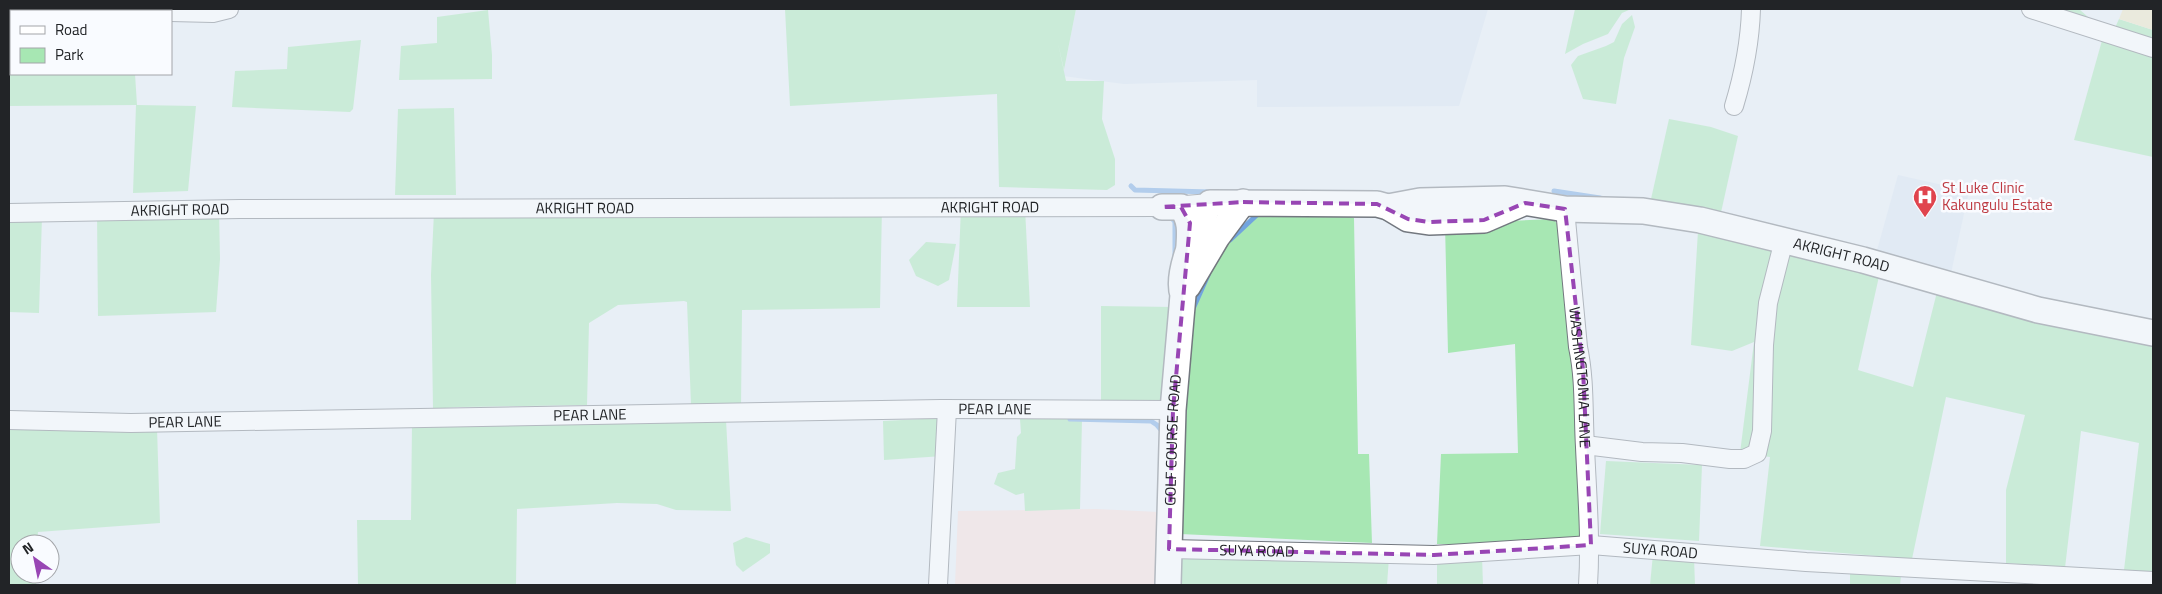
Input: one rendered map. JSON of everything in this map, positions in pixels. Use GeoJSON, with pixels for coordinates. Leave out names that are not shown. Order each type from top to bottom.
{"type":"FeatureCollection","features":[{"type":"Feature","properties":{"kind":"street"},"geometry":{"type":"LineString","coordinates":[[172,12],[213,13],[229,9]]}},
{"type":"Feature","properties":{"kind":"street"},"geometry":{"type":"LineString","coordinates":[[1734,106],[1750,40],[1751,9]]}},
{"type":"Feature","properties":{"kind":"street"},"geometry":{"type":"LineString","coordinates":[[2032,9],[2153,48]]}},
{"type":"Feature","properties":{"kind":"street","name":"AKRIGHT ROAD"},"geometry":{"type":"LineString","coordinates":[[9,213],[250,209],[1162,207],[1243,202],[1377,204],[1388,207],[1420,201],[1505,199],[1565,209],[1643,211],[1700,220],[1863,260],[2038,310],[2153,333]]}},
{"type":"Feature","properties":{"kind":"street","name":"GOLF COURSE ROAD"},"geometry":{"type":"LineString","coordinates":[[1183,295],[1217,237],[1243,202]]}},
{"type":"Feature","properties":{"kind":"street","name":"GOLF COURSE ROAD"},"geometry":{"type":"LineString","coordinates":[[1168,585],[1173,410],[1183,295],[1182,283],[1189,246],[1210,203]]}},
{"type":"Feature","properties":{"kind":"street"},"geometry":{"type":"LineString","coordinates":[[1162,207],[1181,207],[1186,214],[1190,223],[1189,246]]}},
{"type":"Feature","properties":{"kind":"street","name":"WASHINGTONIA LANE"},"geometry":{"type":"LineString","coordinates":[[1565,209],[1578,340],[1583,369],[1584,445],[1591,544],[1588,585]]}},
{"type":"Feature","properties":{"kind":"street"},"geometry":{"type":"LineString","coordinates":[[1584,445],[1730,459],[1744,459],[1757,453],[1762,431],[1764,346],[1768,303],[1784,240]]}},
{"type":"Feature","properties":{"kind":"street"},"geometry":{"type":"LineString","coordinates":[[938,585],[947,409]]}},
{"type":"Feature","properties":{"kind":"street","name":"PEAR LANE"},"geometry":{"type":"LineString","coordinates":[[9,420],[130,423],[947,409],[1173,410]]}},
{"type":"Feature","properties":{"kind":"street","name":"SUYA ROAD"},"geometry":{"type":"LineString","coordinates":[[1169,549],[1434,555],[1591,544],[1806,562],[2153,581]]}},
{"type":"Feature","properties":{"kind":"highlighted area"},"geometry":{"type":"Polygon","coordinates":[[[1243,202],[1377,204],[1408,219],[1429,222],[1484,220],[1525,203],[1565,209],[1583,369],[1591,545],[1434,555],[1169,549],[1173,410],[1190,223],[1181,207],[1162,207],[1243,202]]]}},
{"type":"Feature","properties":{"kind":"shaded area"},"geometry":{"type":"Polygon","coordinates":[[[1076,9],[1488,9],[1459,106],[1257,107],[1257,80],[1124,84],[1063,76],[1076,9]]]}},
{"type":"Feature","properties":{"kind":"shaded area","name":"St Luke Clinic Kakungulu Estate"},"geometry":{"type":"Polygon","coordinates":[[[1898,175],[1969,191],[1951,273],[1876,254],[1898,175]]]}},
{"type":"Feature","properties":{"kind":"shaded area"},"geometry":{"type":"Polygon","coordinates":[[[1096,509],[1159,512],[1159,585],[955,585],[958,511],[1096,509]]]}},
{"type":"Feature","properties":{"kind":"green space"},"geometry":{"type":"Polygon","coordinates":[[[33,9],[60,10],[26,10],[33,9]]]}},
{"type":"Feature","properties":{"kind":"green space"},"geometry":{"type":"Polygon","coordinates":[[[785,9],[1076,9],[1064,70],[1058,43],[1066,81],[1104,81],[1102,119],[1115,159],[1115,185],[1107,190],[999,187],[997,94],[790,106],[785,9]]]}},
{"type":"Feature","properties":{"kind":"green space"},"geometry":{"type":"Polygon","coordinates":[[[1575,9],[1631,9],[1622,13],[1608,34],[1565,54],[1575,9]]]}},
{"type":"Feature","properties":{"kind":"green space"},"geometry":{"type":"Polygon","coordinates":[[[2049,9],[2079,9],[2097,25],[2049,9]]]}},
{"type":"Feature","properties":{"kind":"green space"},"geometry":{"type":"Polygon","coordinates":[[[488,10],[492,79],[399,80],[401,46],[437,43],[437,17],[488,10]]]}},
{"type":"Feature","properties":{"kind":"green space"},"geometry":{"type":"Polygon","coordinates":[[[1632,15],[1635,27],[1624,58],[1616,104],[1583,99],[1571,65],[1578,56],[1614,42],[1622,24],[1632,15]]]}},
{"type":"Feature","properties":{"kind":"green space"},"geometry":{"type":"Polygon","coordinates":[[[9,19],[10,75],[135,75],[137,105],[196,106],[188,191],[133,193],[136,105],[9,106],[9,19]]]}},
{"type":"Feature","properties":{"kind":"green space"},"geometry":{"type":"Polygon","coordinates":[[[2119,19],[2153,30],[2153,42],[2114,30],[2119,19]]]}},
{"type":"Feature","properties":{"kind":"green space"},"geometry":{"type":"Polygon","coordinates":[[[2103,37],[2153,51],[2153,157],[2074,140],[2103,37]]]}},
{"type":"Feature","properties":{"kind":"green space"},"geometry":{"type":"Polygon","coordinates":[[[361,40],[353,109],[350,112],[232,107],[235,71],[287,69],[288,47],[361,40]]]}},
{"type":"Feature","properties":{"kind":"green space"},"geometry":{"type":"Polygon","coordinates":[[[454,108],[456,195],[395,195],[398,109],[454,108]]]}},
{"type":"Feature","properties":{"kind":"green space"},"geometry":{"type":"Polygon","coordinates":[[[1669,119],[1711,127],[1738,136],[1720,217],[1651,199],[1669,119]]]}},
{"type":"Feature","properties":{"kind":"green space"},"geometry":{"type":"Polygon","coordinates":[[[882,207],[880,308],[742,310],[741,407],[691,405],[687,302],[684,301],[618,305],[589,323],[587,405],[433,409],[431,275],[434,212],[882,207]]]}},
{"type":"Feature","properties":{"kind":"green space"},"geometry":{"type":"Polygon","coordinates":[[[961,207],[1025,208],[1030,307],[957,307],[961,207]]]}},
{"type":"Feature","properties":{"kind":"green space"},"geometry":{"type":"Polygon","coordinates":[[[219,209],[220,259],[216,312],[98,316],[97,213],[219,209]]]}},
{"type":"Feature","properties":{"kind":"green space"},"geometry":{"type":"Polygon","coordinates":[[[1260,211],[1327,212],[1354,218],[1358,454],[1369,454],[1372,543],[1180,534],[1192,309],[1220,250],[1246,222],[1260,211]]]}},
{"type":"Feature","properties":{"kind":"green space"},"geometry":{"type":"Polygon","coordinates":[[[9,215],[42,216],[39,313],[9,312],[9,215]]]}},
{"type":"Feature","properties":{"kind":"green space"},"geometry":{"type":"Polygon","coordinates":[[[1553,219],[1560,227],[1571,336],[1585,541],[1516,545],[1437,544],[1441,454],[1518,453],[1515,344],[1448,353],[1445,224],[1553,219]]]}},
{"type":"Feature","properties":{"kind":"green space"},"geometry":{"type":"Polygon","coordinates":[[[1698,231],[1880,272],[1858,370],[1913,387],[1938,288],[2153,337],[2153,574],[2124,570],[2139,443],[2081,431],[2065,568],[2006,563],[2006,490],[2025,415],[1946,397],[1912,559],[1760,546],[1770,457],[1740,453],[1754,342],[1732,351],[1691,345],[1698,231]]]}},
{"type":"Feature","properties":{"kind":"green space"},"geometry":{"type":"Polygon","coordinates":[[[926,242],[956,244],[949,280],[938,286],[916,276],[909,260],[926,242]]]}},
{"type":"Feature","properties":{"kind":"green space"},"geometry":{"type":"Polygon","coordinates":[[[1101,306],[1174,307],[1164,402],[1101,403],[1101,306]]]}},
{"type":"Feature","properties":{"kind":"green space"},"geometry":{"type":"Polygon","coordinates":[[[943,418],[943,456],[884,460],[883,421],[943,418]]]}},
{"type":"Feature","properties":{"kind":"green space"},"geometry":{"type":"Polygon","coordinates":[[[1020,419],[1082,419],[1080,509],[1025,511],[1024,493],[1016,495],[994,484],[998,473],[1015,469],[1017,437],[1021,433],[1020,419]]]}},
{"type":"Feature","properties":{"kind":"green space"},"geometry":{"type":"Polygon","coordinates":[[[532,420],[634,424],[726,420],[731,511],[676,510],[657,504],[617,503],[517,509],[516,585],[358,585],[357,520],[411,520],[412,423],[532,420]]]}},
{"type":"Feature","properties":{"kind":"green space"},"geometry":{"type":"Polygon","coordinates":[[[9,427],[157,428],[160,523],[38,532],[38,534],[10,534],[10,584],[36,584],[9,585],[9,427]]]}},
{"type":"Feature","properties":{"kind":"green space"},"geometry":{"type":"Polygon","coordinates":[[[1606,461],[1702,465],[1699,541],[1600,534],[1606,461]]]}},
{"type":"Feature","properties":{"kind":"green space"},"geometry":{"type":"Polygon","coordinates":[[[746,537],[770,544],[770,553],[743,572],[736,565],[733,543],[746,537]]]}},
{"type":"Feature","properties":{"kind":"green space"},"geometry":{"type":"Polygon","coordinates":[[[1188,554],[1389,557],[1387,585],[1179,585],[1180,560],[1188,554]]]}},
{"type":"Feature","properties":{"kind":"green space"},"geometry":{"type":"Polygon","coordinates":[[[1653,554],[1694,558],[1695,585],[1650,585],[1653,554]]]}},
{"type":"Feature","properties":{"kind":"green space"},"geometry":{"type":"Polygon","coordinates":[[[1482,556],[1483,585],[1437,585],[1437,558],[1482,556]]]}},
{"type":"Feature","properties":{"kind":"green space"},"geometry":{"type":"Polygon","coordinates":[[[1850,570],[1901,576],[1900,585],[1850,585],[1850,570]]]}},
{"type":"Feature","properties":{"kind":"sand"},"geometry":{"type":"Polygon","coordinates":[[[2123,9],[2153,9],[2153,30],[2119,19],[2123,9]]]}},
{"type":"Feature","properties":{"kind":"waterway"},"geometry":{"type":"LineString","coordinates":[[1131,186],[1135,190],[1211,192]]}},
{"type":"Feature","properties":{"kind":"waterway"},"geometry":{"type":"LineString","coordinates":[[1554,191],[1600,198]]}},
{"type":"Feature","properties":{"kind":"waterway"},"geometry":{"type":"LineString","coordinates":[[1230,240],[1260,212]]}},
{"type":"Feature","properties":{"kind":"waterway"},"geometry":{"type":"LineString","coordinates":[[1170,216],[1175,222],[1175,255]]}},
{"type":"Feature","properties":{"kind":"waterway"},"geometry":{"type":"LineString","coordinates":[[1192,311],[1208,275]]}},
{"type":"Feature","properties":{"kind":"waterway"},"geometry":{"type":"LineString","coordinates":[[1070,419],[1151,421],[1163,432]]}},
{"type":"Feature","properties":{"kind":"place","name":"St Luke Clinic Kakungulu Estate"},"geometry":{"type":"Point","coordinates":[1925,218]}}]}
